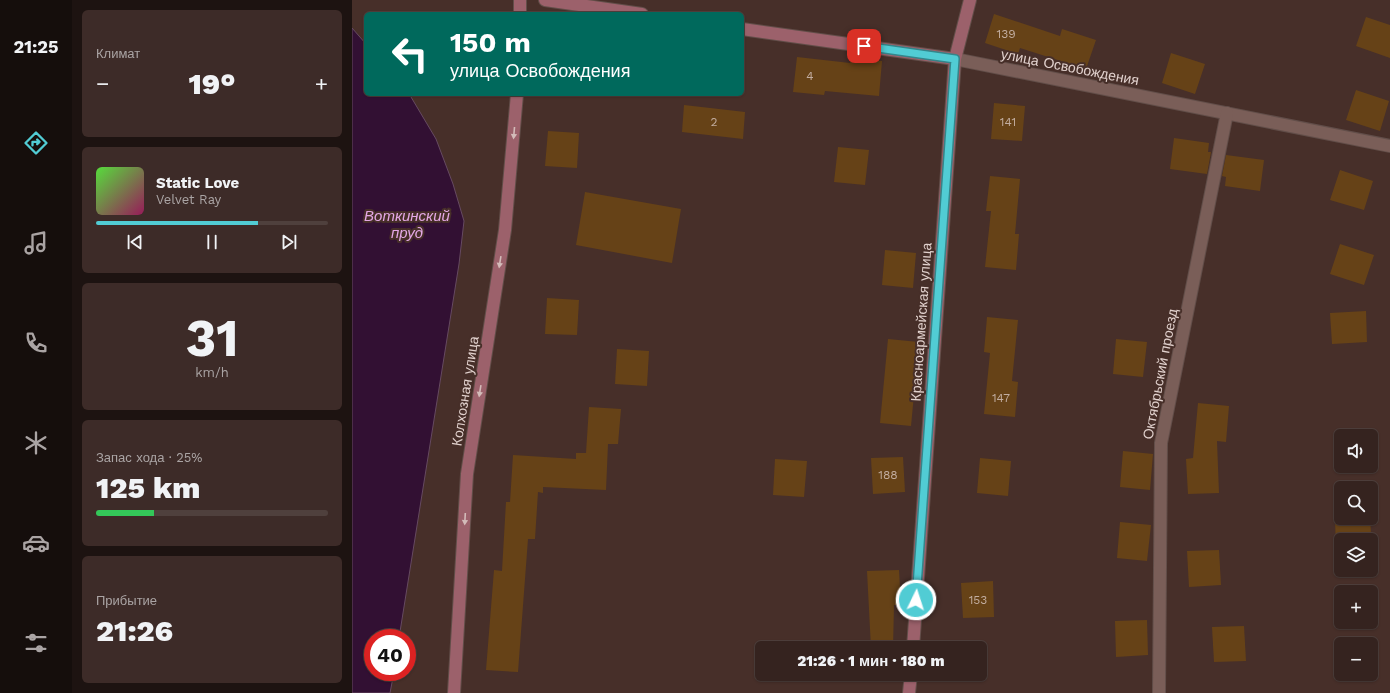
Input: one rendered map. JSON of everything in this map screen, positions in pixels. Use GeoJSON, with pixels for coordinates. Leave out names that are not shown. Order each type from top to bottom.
{"type":"FeatureCollection","features":[{"type":"Feature","properties":{"kind":"street"},"geometry":{"type":"LineString","coordinates":[[520,0],[520,12]]}},
{"type":"Feature","properties":{"kind":"street"},"geometry":{"type":"LineString","coordinates":[[545,0],[628,12]]}},
{"type":"Feature","properties":{"kind":"street","name":"Красноармейская улица"},"geometry":{"type":"LineString","coordinates":[[913,641],[955,59],[970,0]]}},
{"type":"Feature","properties":{"kind":"street","name":"улица Освобождения"},"geometry":{"type":"LineString","coordinates":[[744,28],[955,59],[1390,146]]}},
{"type":"Feature","properties":{"kind":"street","name":"Колхозная улица"},"geometry":{"type":"LineString","coordinates":[[454,693],[467,474],[505,230],[517,96]]}},
{"type":"Feature","properties":{"kind":"street","name":"Октябрьский проезд"},"geometry":{"type":"LineString","coordinates":[[1160,693],[1161,443],[1227,113]]}},
{"type":"Feature","properties":{"kind":"street"},"geometry":{"type":"LineString","coordinates":[[909,693],[910,681]]}},
{"type":"Feature","properties":{"kind":"water","name":"Воткинский пруд"},"geometry":{"type":"Polygon","coordinates":[[[352,28],[364,42],[364,96],[411,97],[436,139],[453,184],[464,221],[459,264],[400,629],[364,629],[364,681],[392,681],[390,693],[352,693],[352,28]]]}},
{"type":"Feature","properties":{"kind":"building"},"geometry":{"type":"Polygon","coordinates":[[[994,14],[1060,36],[1062,29],[1096,40],[1086,69],[1020,48],[1018,54],[985,43],[994,14]]]}},
{"type":"Feature","properties":{"kind":"building"},"geometry":{"type":"Polygon","coordinates":[[[1366,17],[1390,25],[1390,58],[1356,46],[1366,17]]]}},
{"type":"Feature","properties":{"kind":"building"},"geometry":{"type":"Polygon","coordinates":[[[1171,53],[1205,64],[1195,94],[1162,83],[1171,53]]]}},
{"type":"Feature","properties":{"kind":"building"},"geometry":{"type":"Polygon","coordinates":[[[797,57],[850,63],[851,58],[882,61],[879,96],[825,91],[824,95],[793,92],[797,57]]]}},
{"type":"Feature","properties":{"kind":"building"},"geometry":{"type":"Polygon","coordinates":[[[1356,90],[1389,101],[1380,131],[1346,120],[1356,90]]]}},
{"type":"Feature","properties":{"kind":"building"},"geometry":{"type":"Polygon","coordinates":[[[994,103],[1025,106],[1022,141],[991,139],[994,103]]]}},
{"type":"Feature","properties":{"kind":"building"},"geometry":{"type":"Polygon","coordinates":[[[684,105],[745,112],[743,139],[682,132],[684,105]]]}},
{"type":"Feature","properties":{"kind":"building"},"geometry":{"type":"Polygon","coordinates":[[[548,131],[579,133],[577,168],[545,166],[548,131]]]}},
{"type":"Feature","properties":{"kind":"building"},"geometry":{"type":"Polygon","coordinates":[[[1174,138],[1209,143],[1208,152],[1211,152],[1207,174],[1170,169],[1174,138]]]}},
{"type":"Feature","properties":{"kind":"building"},"geometry":{"type":"Polygon","coordinates":[[[838,147],[869,150],[865,185],[834,182],[838,147]]]}},
{"type":"Feature","properties":{"kind":"building"},"geometry":{"type":"Polygon","coordinates":[[[1226,155],[1264,160],[1260,191],[1225,186],[1226,177],[1222,176],[1226,155]]]}},
{"type":"Feature","properties":{"kind":"building"},"geometry":{"type":"Polygon","coordinates":[[[1340,170],[1373,181],[1364,210],[1330,200],[1340,170]]]}},
{"type":"Feature","properties":{"kind":"building"},"geometry":{"type":"Polygon","coordinates":[[[990,176],[1020,179],[1015,234],[1019,234],[1016,270],[985,267],[991,211],[986,211],[990,176]]]}},
{"type":"Feature","properties":{"kind":"building"},"geometry":{"type":"Polygon","coordinates":[[[585,192],[681,209],[672,263],[576,245],[585,192]]]}},
{"type":"Feature","properties":{"kind":"building"},"geometry":{"type":"Polygon","coordinates":[[[1340,244],[1374,255],[1364,285],[1330,274],[1340,244]]]}},
{"type":"Feature","properties":{"kind":"building"},"geometry":{"type":"Polygon","coordinates":[[[885,250],[916,253],[913,288],[882,285],[885,250]]]}},
{"type":"Feature","properties":{"kind":"building"},"geometry":{"type":"Polygon","coordinates":[[[547,298],[579,300],[577,335],[545,334],[547,298]]]}},
{"type":"Feature","properties":{"kind":"building"},"geometry":{"type":"Polygon","coordinates":[[[1366,311],[1367,342],[1332,344],[1330,313],[1366,311]]]}},
{"type":"Feature","properties":{"kind":"building"},"geometry":{"type":"Polygon","coordinates":[[[987,317],[1018,320],[1012,381],[1018,382],[1015,417],[984,414],[990,353],[984,352],[987,317]]]}},
{"type":"Feature","properties":{"kind":"building"},"geometry":{"type":"Polygon","coordinates":[[[888,339],[919,342],[911,426],[880,423],[888,339]]]}},
{"type":"Feature","properties":{"kind":"building"},"geometry":{"type":"Polygon","coordinates":[[[1116,339],[1147,342],[1143,377],[1113,374],[1116,339]]]}},
{"type":"Feature","properties":{"kind":"building"},"geometry":{"type":"Polygon","coordinates":[[[617,349],[649,351],[647,386],[615,384],[617,349]]]}},
{"type":"Feature","properties":{"kind":"building"},"geometry":{"type":"Polygon","coordinates":[[[1198,403],[1229,406],[1226,442],[1217,441],[1219,493],[1188,494],[1186,459],[1193,458],[1198,403]]]}},
{"type":"Feature","properties":{"kind":"building"},"geometry":{"type":"Polygon","coordinates":[[[589,407],[621,409],[618,444],[608,444],[606,490],[543,487],[543,493],[538,492],[535,539],[528,539],[518,672],[486,670],[494,570],[502,571],[506,502],[510,502],[513,455],[576,459],[576,453],[586,453],[589,407]]]}},
{"type":"Feature","properties":{"kind":"building"},"geometry":{"type":"Polygon","coordinates":[[[1123,451],[1153,454],[1150,490],[1120,487],[1123,451]]]}},
{"type":"Feature","properties":{"kind":"building"},"geometry":{"type":"Polygon","coordinates":[[[903,457],[905,492],[873,494],[871,458],[903,457]]]}},
{"type":"Feature","properties":{"kind":"building"},"geometry":{"type":"Polygon","coordinates":[[[980,458],[1011,461],[1008,496],[977,493],[980,458]]]}},
{"type":"Feature","properties":{"kind":"building"},"geometry":{"type":"Polygon","coordinates":[[[775,459],[807,461],[804,497],[773,495],[775,459]]]}},
{"type":"Feature","properties":{"kind":"building"},"geometry":{"type":"Polygon","coordinates":[[[1339,473],[1374,473],[1339,474],[1339,473]]]}},
{"type":"Feature","properties":{"kind":"building"},"geometry":{"type":"Polygon","coordinates":[[[1120,522],[1151,525],[1147,561],[1117,558],[1120,522]]]}},
{"type":"Feature","properties":{"kind":"building"},"geometry":{"type":"Polygon","coordinates":[[[1335,525],[1370,525],[1371,533],[1335,533],[1335,525]]]}},
{"type":"Feature","properties":{"kind":"building"},"geometry":{"type":"Polygon","coordinates":[[[1219,550],[1221,585],[1189,587],[1187,551],[1219,550]]]}},
{"type":"Feature","properties":{"kind":"building"},"geometry":{"type":"Polygon","coordinates":[[[899,570],[901,605],[894,605],[893,641],[871,641],[867,571],[899,570]]]}},
{"type":"Feature","properties":{"kind":"building"},"geometry":{"type":"Polygon","coordinates":[[[993,581],[994,617],[963,618],[961,583],[993,581]]]}},
{"type":"Feature","properties":{"kind":"building"},"geometry":{"type":"Polygon","coordinates":[[[1147,620],[1148,655],[1116,657],[1115,621],[1147,620]]]}},
{"type":"Feature","properties":{"kind":"building"},"geometry":{"type":"Polygon","coordinates":[[[1244,626],[1246,661],[1214,662],[1212,627],[1244,626]]]}},
{"type":"Feature","properties":{"kind":"route"},"geometry":{"type":"LineString","coordinates":[[864,46],[955,59],[916,600]]}}]}
